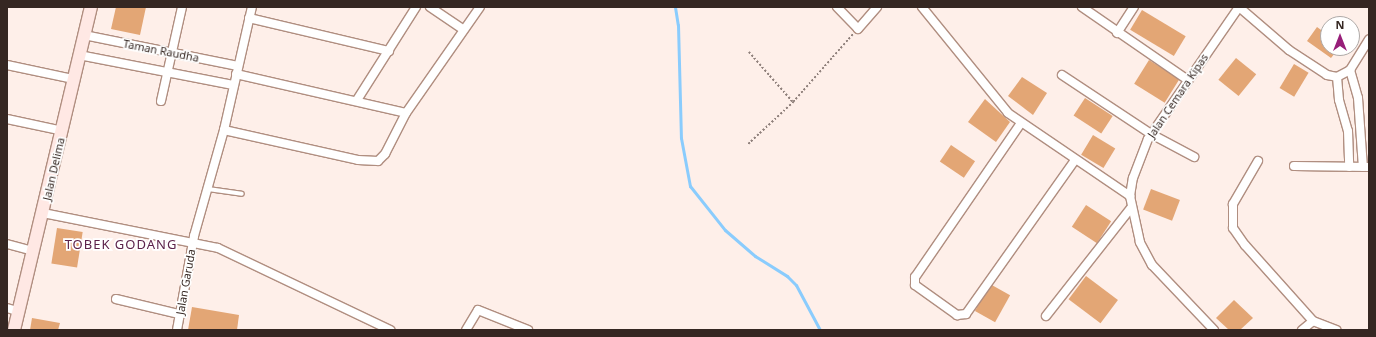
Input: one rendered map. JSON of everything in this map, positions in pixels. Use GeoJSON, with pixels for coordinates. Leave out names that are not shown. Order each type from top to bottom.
{"type":"FeatureCollection","features":[{"type":"Feature","properties":{"kind":"main road","name":"Jalan Delima"},"geometry":{"type":"LineString","coordinates":[[14,330],[12,310],[34,251],[44,213],[63,132],[73,79],[91,7]]}},
{"type":"Feature","properties":{"kind":"street"},"geometry":{"type":"LineString","coordinates":[[161,101],[182,7]]}},
{"type":"Feature","properties":{"kind":"street"},"geometry":{"type":"LineString","coordinates":[[252,7],[233,85],[224,130],[193,243],[225,251],[389,330]]}},
{"type":"Feature","properties":{"kind":"street"},"geometry":{"type":"LineString","coordinates":[[357,100],[390,51],[416,7]]}},
{"type":"Feature","properties":{"kind":"street"},"geometry":{"type":"LineString","coordinates":[[430,7],[464,29]]}},
{"type":"Feature","properties":{"kind":"street"},"geometry":{"type":"LineString","coordinates":[[224,130],[373,162],[385,154],[406,113],[480,7]]}},
{"type":"Feature","properties":{"kind":"street"},"geometry":{"type":"LineString","coordinates":[[837,7],[858,29],[877,7]]}},
{"type":"Feature","properties":{"kind":"street"},"geometry":{"type":"LineString","coordinates":[[922,7],[995,100],[1021,123],[1130,196]]}},
{"type":"Feature","properties":{"kind":"street"},"geometry":{"type":"LineString","coordinates":[[1082,7],[1117,33],[1188,80]]}},
{"type":"Feature","properties":{"kind":"street"},"geometry":{"type":"LineString","coordinates":[[1117,33],[1134,7]]}},
{"type":"Feature","properties":{"kind":"street"},"geometry":{"type":"LineString","coordinates":[[1239,7],[1289,50],[1327,75],[1337,77],[1350,70],[1369,40]]}},
{"type":"Feature","properties":{"kind":"street","name":"Jalan Cemara Kipas"},"geometry":{"type":"LineString","coordinates":[[1214,330],[1152,265],[1140,242],[1131,208],[1130,196],[1133,178],[1151,134],[1239,7]]}},
{"type":"Feature","properties":{"kind":"street"},"geometry":{"type":"LineString","coordinates":[[249,18],[390,51]]}},
{"type":"Feature","properties":{"kind":"street","name":"Taman Raudha"},"geometry":{"type":"LineString","coordinates":[[84,35],[171,53],[406,113]]}},
{"type":"Feature","properties":{"kind":"street"},"geometry":{"type":"LineString","coordinates":[[79,55],[166,74],[233,85]]}},
{"type":"Feature","properties":{"kind":"street"},"geometry":{"type":"LineString","coordinates":[[7,64],[73,79]]}},
{"type":"Feature","properties":{"kind":"street"},"geometry":{"type":"LineString","coordinates":[[1294,166],[1366,167],[1361,143],[1359,112],[1350,70]]}},
{"type":"Feature","properties":{"kind":"street"},"geometry":{"type":"LineString","coordinates":[[1062,75],[1151,134],[1194,157]]}},
{"type":"Feature","properties":{"kind":"street"},"geometry":{"type":"LineString","coordinates":[[1337,77],[1338,100],[1344,115],[1348,144],[1349,167]]}},
{"type":"Feature","properties":{"kind":"street"},"geometry":{"type":"LineString","coordinates":[[1344,115],[1359,112]]}},
{"type":"Feature","properties":{"kind":"street"},"geometry":{"type":"LineString","coordinates":[[7,118],[63,132]]}},
{"type":"Feature","properties":{"kind":"street"},"geometry":{"type":"LineString","coordinates":[[1021,123],[914,277],[915,285],[956,315],[966,314],[1075,160]]}},
{"type":"Feature","properties":{"kind":"street"},"geometry":{"type":"LineString","coordinates":[[1348,144],[1361,143]]}},
{"type":"Feature","properties":{"kind":"street"},"geometry":{"type":"LineString","coordinates":[[1258,161],[1233,204],[1234,228],[1245,245],[1313,321],[1336,330]]}},
{"type":"Feature","properties":{"kind":"street"},"geometry":{"type":"LineString","coordinates":[[1046,316],[1131,208]]}},
{"type":"Feature","properties":{"kind":"street","name":"Jalan Garuda"},"geometry":{"type":"LineString","coordinates":[[44,213],[193,243],[178,330]]}},
{"type":"Feature","properties":{"kind":"street"},"geometry":{"type":"LineString","coordinates":[[7,244],[34,251]]}},
{"type":"Feature","properties":{"kind":"street"},"geometry":{"type":"LineString","coordinates":[[116,298],[180,314]]}},
{"type":"Feature","properties":{"kind":"street"},"geometry":{"type":"LineString","coordinates":[[466,330],[475,312],[481,310],[528,330]]}},
{"type":"Feature","properties":{"kind":"street"},"geometry":{"type":"LineString","coordinates":[[1302,330],[1313,321]]}},
{"type":"Feature","properties":{"kind":"lane"},"geometry":{"type":"LineString","coordinates":[[208,189],[242,194]]}},
{"type":"Feature","properties":{"kind":"path"},"geometry":{"type":"LineString","coordinates":[[748,144],[793,102],[858,29]]}},
{"type":"Feature","properties":{"kind":"path"},"geometry":{"type":"LineString","coordinates":[[749,52],[793,102]]}},
{"type":"Feature","properties":{"kind":"building"},"geometry":{"type":"Polygon","coordinates":[[[116,7],[146,7],[140,35],[111,29],[116,7]]]}},
{"type":"Feature","properties":{"kind":"building"},"geometry":{"type":"Polygon","coordinates":[[[1142,10],[1186,36],[1174,56],[1130,30],[1142,10]]]}},
{"type":"Feature","properties":{"kind":"building"},"geometry":{"type":"Polygon","coordinates":[[[1317,27],[1320,29],[1320,50],[1307,41],[1317,27]]]}},
{"type":"Feature","properties":{"kind":"building"},"geometry":{"type":"Polygon","coordinates":[[[1236,58],[1256,74],[1239,96],[1218,80],[1236,58]]]}},
{"type":"Feature","properties":{"kind":"building"},"geometry":{"type":"Polygon","coordinates":[[[1149,60],[1180,79],[1165,103],[1134,84],[1149,60]]]}},
{"type":"Feature","properties":{"kind":"building"},"geometry":{"type":"Polygon","coordinates":[[[1294,64],[1309,73],[1294,97],[1280,88],[1294,64]]]}},
{"type":"Feature","properties":{"kind":"building"},"geometry":{"type":"Polygon","coordinates":[[[1022,77],[1047,93],[1033,115],[1008,96],[1022,77]]]}},
{"type":"Feature","properties":{"kind":"building"},"geometry":{"type":"Polygon","coordinates":[[[1085,98],[1113,116],[1101,134],[1074,116],[1085,98]]]}},
{"type":"Feature","properties":{"kind":"building"},"geometry":{"type":"Polygon","coordinates":[[[985,99],[1010,122],[996,142],[968,122],[985,99]]]}},
{"type":"Feature","properties":{"kind":"building"},"geometry":{"type":"Polygon","coordinates":[[[1093,135],[1115,148],[1103,168],[1081,155],[1093,135]]]}},
{"type":"Feature","properties":{"kind":"building"},"geometry":{"type":"Polygon","coordinates":[[[951,145],[975,161],[964,178],[940,162],[951,145]]]}},
{"type":"Feature","properties":{"kind":"building"},"geometry":{"type":"Polygon","coordinates":[[[1151,189],[1180,200],[1172,221],[1143,210],[1151,189]]]}},
{"type":"Feature","properties":{"kind":"building"},"geometry":{"type":"Polygon","coordinates":[[[1086,205],[1111,221],[1097,243],[1072,227],[1086,205]]]}},
{"type":"Feature","properties":{"kind":"building"},"geometry":{"type":"Polygon","coordinates":[[[57,228],[83,232],[77,268],[51,264],[57,228]]]}},
{"type":"Feature","properties":{"kind":"building"},"geometry":{"type":"Polygon","coordinates":[[[1086,276],[1118,300],[1100,323],[1069,299],[1086,276]]]}},
{"type":"Feature","properties":{"kind":"building"},"geometry":{"type":"Polygon","coordinates":[[[990,284],[1010,295],[995,322],[975,311],[990,284]]]}},
{"type":"Feature","properties":{"kind":"building"},"geometry":{"type":"Polygon","coordinates":[[[1234,300],[1253,318],[1240,330],[1229,330],[1216,318],[1234,300]]]}},
{"type":"Feature","properties":{"kind":"building"},"geometry":{"type":"Polygon","coordinates":[[[192,307],[239,315],[237,330],[188,330],[192,307]]]}},
{"type":"Feature","properties":{"kind":"building"},"geometry":{"type":"Polygon","coordinates":[[[32,318],[60,323],[58,330],[30,330],[32,318]]]}},
{"type":"Feature","properties":{"kind":"waterway"},"geometry":{"type":"LineString","coordinates":[[675,7],[678,25],[681,138],[690,186],[725,230],[755,256],[787,276],[796,285],[820,330]]}},
{"type":"Feature","properties":{"kind":"district","name":"TOBEK GODANG"},"geometry":{"type":"Point","coordinates":[121,244]}}]}
